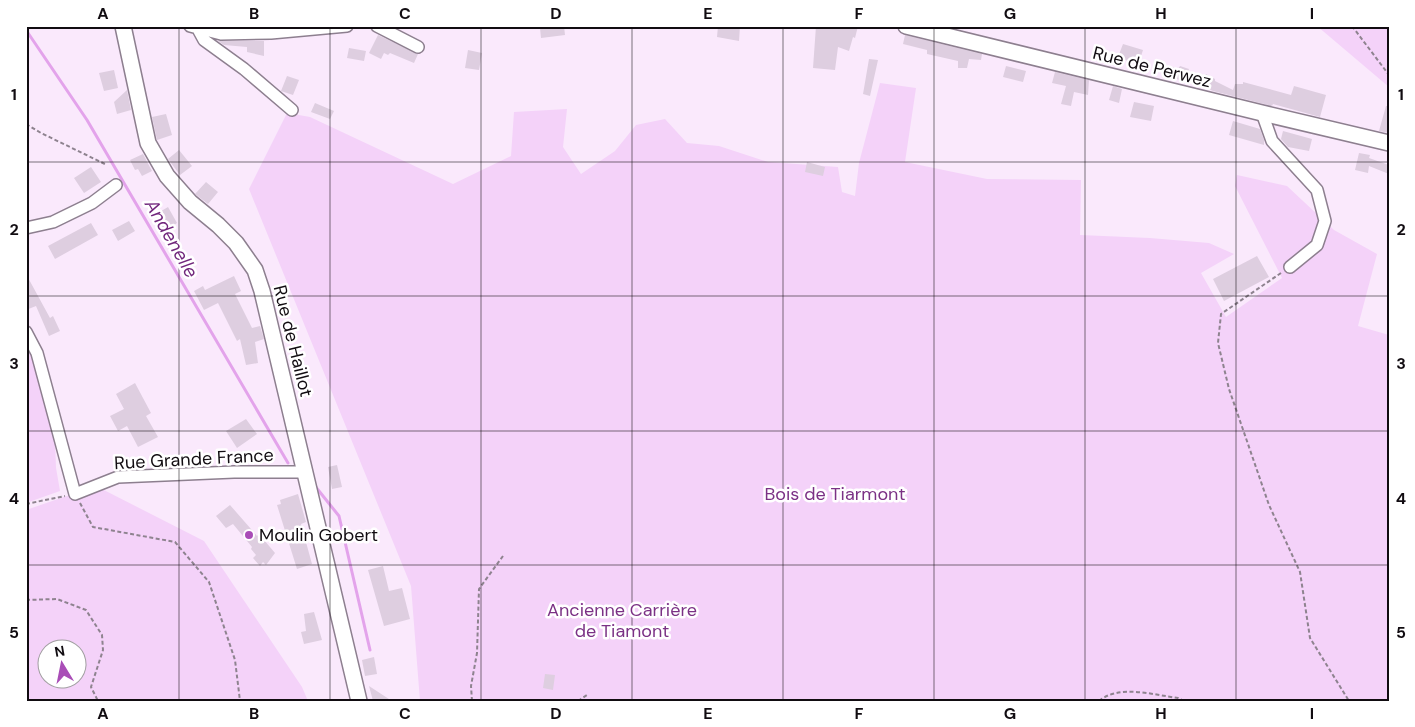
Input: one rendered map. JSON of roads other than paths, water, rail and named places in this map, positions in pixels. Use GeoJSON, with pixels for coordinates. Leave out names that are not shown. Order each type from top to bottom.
{"type":"FeatureCollection","features":[{"type":"Feature","properties":{"kind":"street","name":"Rue de Haillot"},"geometry":{"type":"LineString","coordinates":[[123,26],[148,143],[167,176],[190,202],[236,243],[255,270],[262,291],[306,472],[359,701]]}},
{"type":"Feature","properties":{"kind":"street"},"geometry":{"type":"LineString","coordinates":[[194,28],[221,34],[271,34],[347,26]]}},
{"type":"Feature","properties":{"kind":"street"},"geometry":{"type":"LineString","coordinates":[[377,26],[418,47]]}},
{"type":"Feature","properties":{"kind":"street","name":"Rue de Perwez"},"geometry":{"type":"LineString","coordinates":[[906,26],[1389,143]]}},
{"type":"Feature","properties":{"kind":"street"},"geometry":{"type":"LineString","coordinates":[[194,28],[204,40],[244,69],[292,110]]}},
{"type":"Feature","properties":{"kind":"street"},"geometry":{"type":"LineString","coordinates":[[1262,113],[1272,141],[1317,190],[1325,221],[1317,245],[1290,267]]}},
{"type":"Feature","properties":{"kind":"street"},"geometry":{"type":"LineString","coordinates":[[26,228],[53,222],[92,203],[116,185]]}},
{"type":"Feature","properties":{"kind":"street","name":"Rue Grande France"},"geometry":{"type":"LineString","coordinates":[[26,332],[37,353],[75,494],[118,478],[234,472],[306,472]]}},
{"type":"Feature","properties":{"kind":"waterway","name":"Andenelle"},"geometry":{"type":"LineString","coordinates":[[26,30],[87,120],[288,463]]}},
{"type":"Feature","properties":{"kind":"waterway","name":"Andenelle"},"geometry":{"type":"LineString","coordinates":[[315,486],[339,516],[370,650]]}},
{"type":"Feature","properties":{"kind":"place","name":"Moulin Gobert"},"geometry":{"type":"Point","coordinates":[249,535]}},
{"type":"Feature","properties":{"kind":"park label","name":"Bois de Tiarmont"},"geometry":{"type":"Point","coordinates":[835,494]}},
{"type":"Feature","properties":{"kind":"park label","name":"Ancienne Carrière de Tiamont"},"geometry":{"type":"Point","coordinates":[622,620]}}]}
